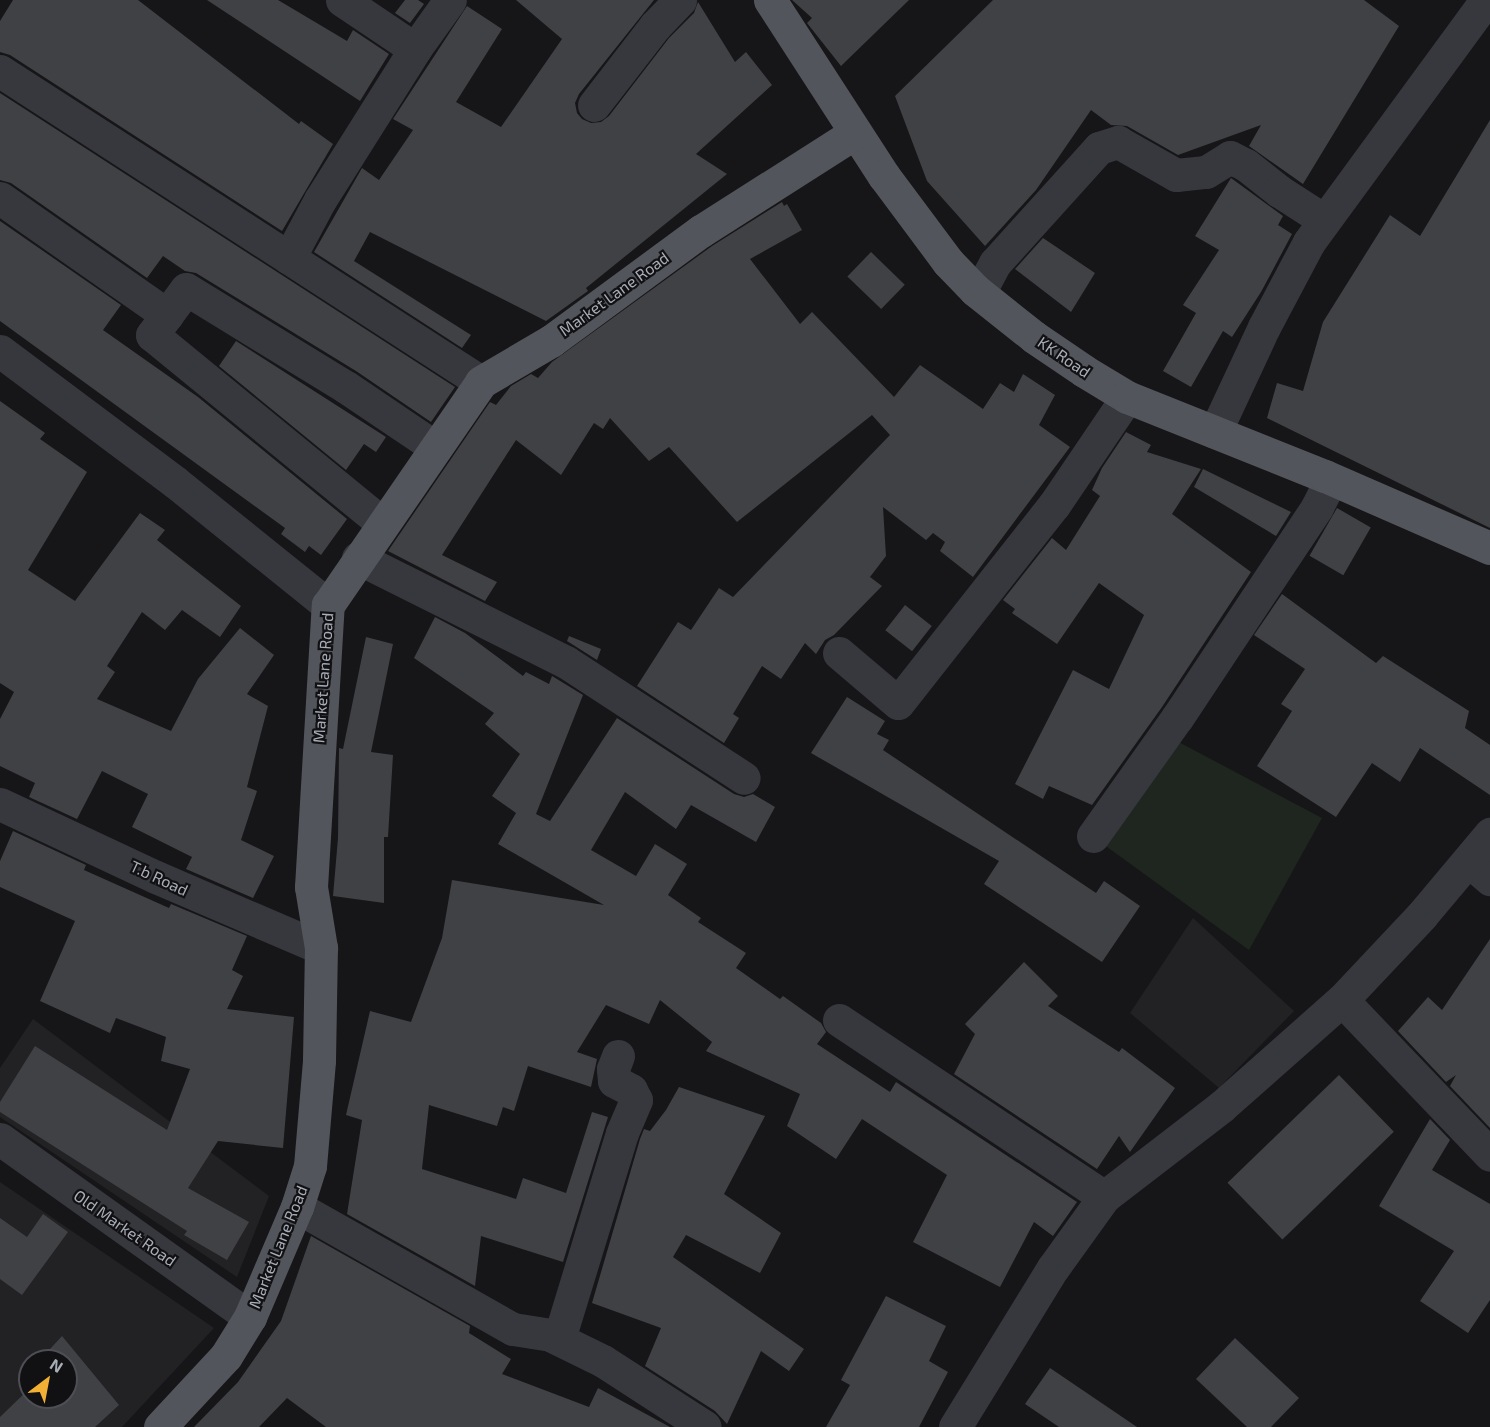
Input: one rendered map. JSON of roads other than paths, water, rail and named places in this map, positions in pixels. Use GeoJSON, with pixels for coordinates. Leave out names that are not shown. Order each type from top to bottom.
{"type":"FeatureCollection","features":[{"type":"Feature","properties":{"kind":"main road","name":"KK Road"},"geometry":{"type":"LineString","coordinates":[[770,0],[855,133],[948,262],[979,293],[1067,360],[1127,397],[1490,548]]}},
{"type":"Feature","properties":{"kind":"main road","name":"Market Lane Road"},"geometry":{"type":"LineString","coordinates":[[160,1427],[226,1356],[250,1317],[297,1207],[310,1166],[319,1060],[321,948],[311,887],[328,605],[382,523],[481,382],[551,341],[701,231],[855,133]]}},
{"type":"Feature","properties":{"kind":"street"},"geometry":{"type":"LineString","coordinates":[[342,0],[416,49]]}},
{"type":"Feature","properties":{"kind":"street"},"geometry":{"type":"LineString","coordinates":[[289,258],[320,200],[416,49],[450,0]]}},
{"type":"Feature","properties":{"kind":"street"},"geometry":{"type":"LineString","coordinates":[[594,105],[655,26],[680,0]]}},
{"type":"Feature","properties":{"kind":"street"},"geometry":{"type":"LineString","coordinates":[[1215,432],[1264,327],[1309,242],[1486,0]]}},
{"type":"Feature","properties":{"kind":"street"},"geometry":{"type":"LineString","coordinates":[[0,70],[481,382]]}},
{"type":"Feature","properties":{"kind":"street"},"geometry":{"type":"LineString","coordinates":[[979,293],[994,263],[1100,148],[1118,142],[1176,175],[1206,172],[1230,157],[1246,165],[1279,191],[1324,220]]}},
{"type":"Feature","properties":{"kind":"street"},"geometry":{"type":"LineString","coordinates":[[0,198],[167,315]]}},
{"type":"Feature","properties":{"kind":"street"},"geometry":{"type":"LineString","coordinates":[[382,523],[152,335],[186,290],[336,381],[435,447]]}},
{"type":"Feature","properties":{"kind":"street"},"geometry":{"type":"LineString","coordinates":[[0,351],[175,482],[328,605]]}},
{"type":"Feature","properties":{"kind":"street"},"geometry":{"type":"LineString","coordinates":[[839,653],[898,703],[1054,505],[1127,397]]}},
{"type":"Feature","properties":{"kind":"street"},"geometry":{"type":"LineString","coordinates":[[1093,836],[1190,699],[1317,507],[1331,480]]}},
{"type":"Feature","properties":{"kind":"street"},"geometry":{"type":"LineString","coordinates":[[358,558],[566,662],[744,778]]}},
{"type":"Feature","properties":{"kind":"street","name":"T.b Road"},"geometry":{"type":"LineString","coordinates":[[0,804],[176,886],[321,948]]}},
{"type":"Feature","properties":{"kind":"street"},"geometry":{"type":"LineString","coordinates":[[955,1427],[1053,1268],[1104,1197],[1222,1106],[1342,1000],[1480,870],[1490,834]]}},
{"type":"Feature","properties":{"kind":"street"},"geometry":{"type":"LineString","coordinates":[[1342,1000],[1490,1155]]}},
{"type":"Feature","properties":{"kind":"street"},"geometry":{"type":"LineString","coordinates":[[839,1020],[1104,1197]]}},
{"type":"Feature","properties":{"kind":"street"},"geometry":{"type":"LineString","coordinates":[[559,1339],[622,1133],[636,1100],[631,1090],[614,1081],[613,1069],[618,1056]]}},
{"type":"Feature","properties":{"kind":"street","name":"Old Market Road"},"geometry":{"type":"LineString","coordinates":[[0,1139],[250,1317]]}},
{"type":"Feature","properties":{"kind":"street"},"geometry":{"type":"LineString","coordinates":[[297,1207],[513,1329],[559,1339],[603,1361],[705,1427]]}}]}
